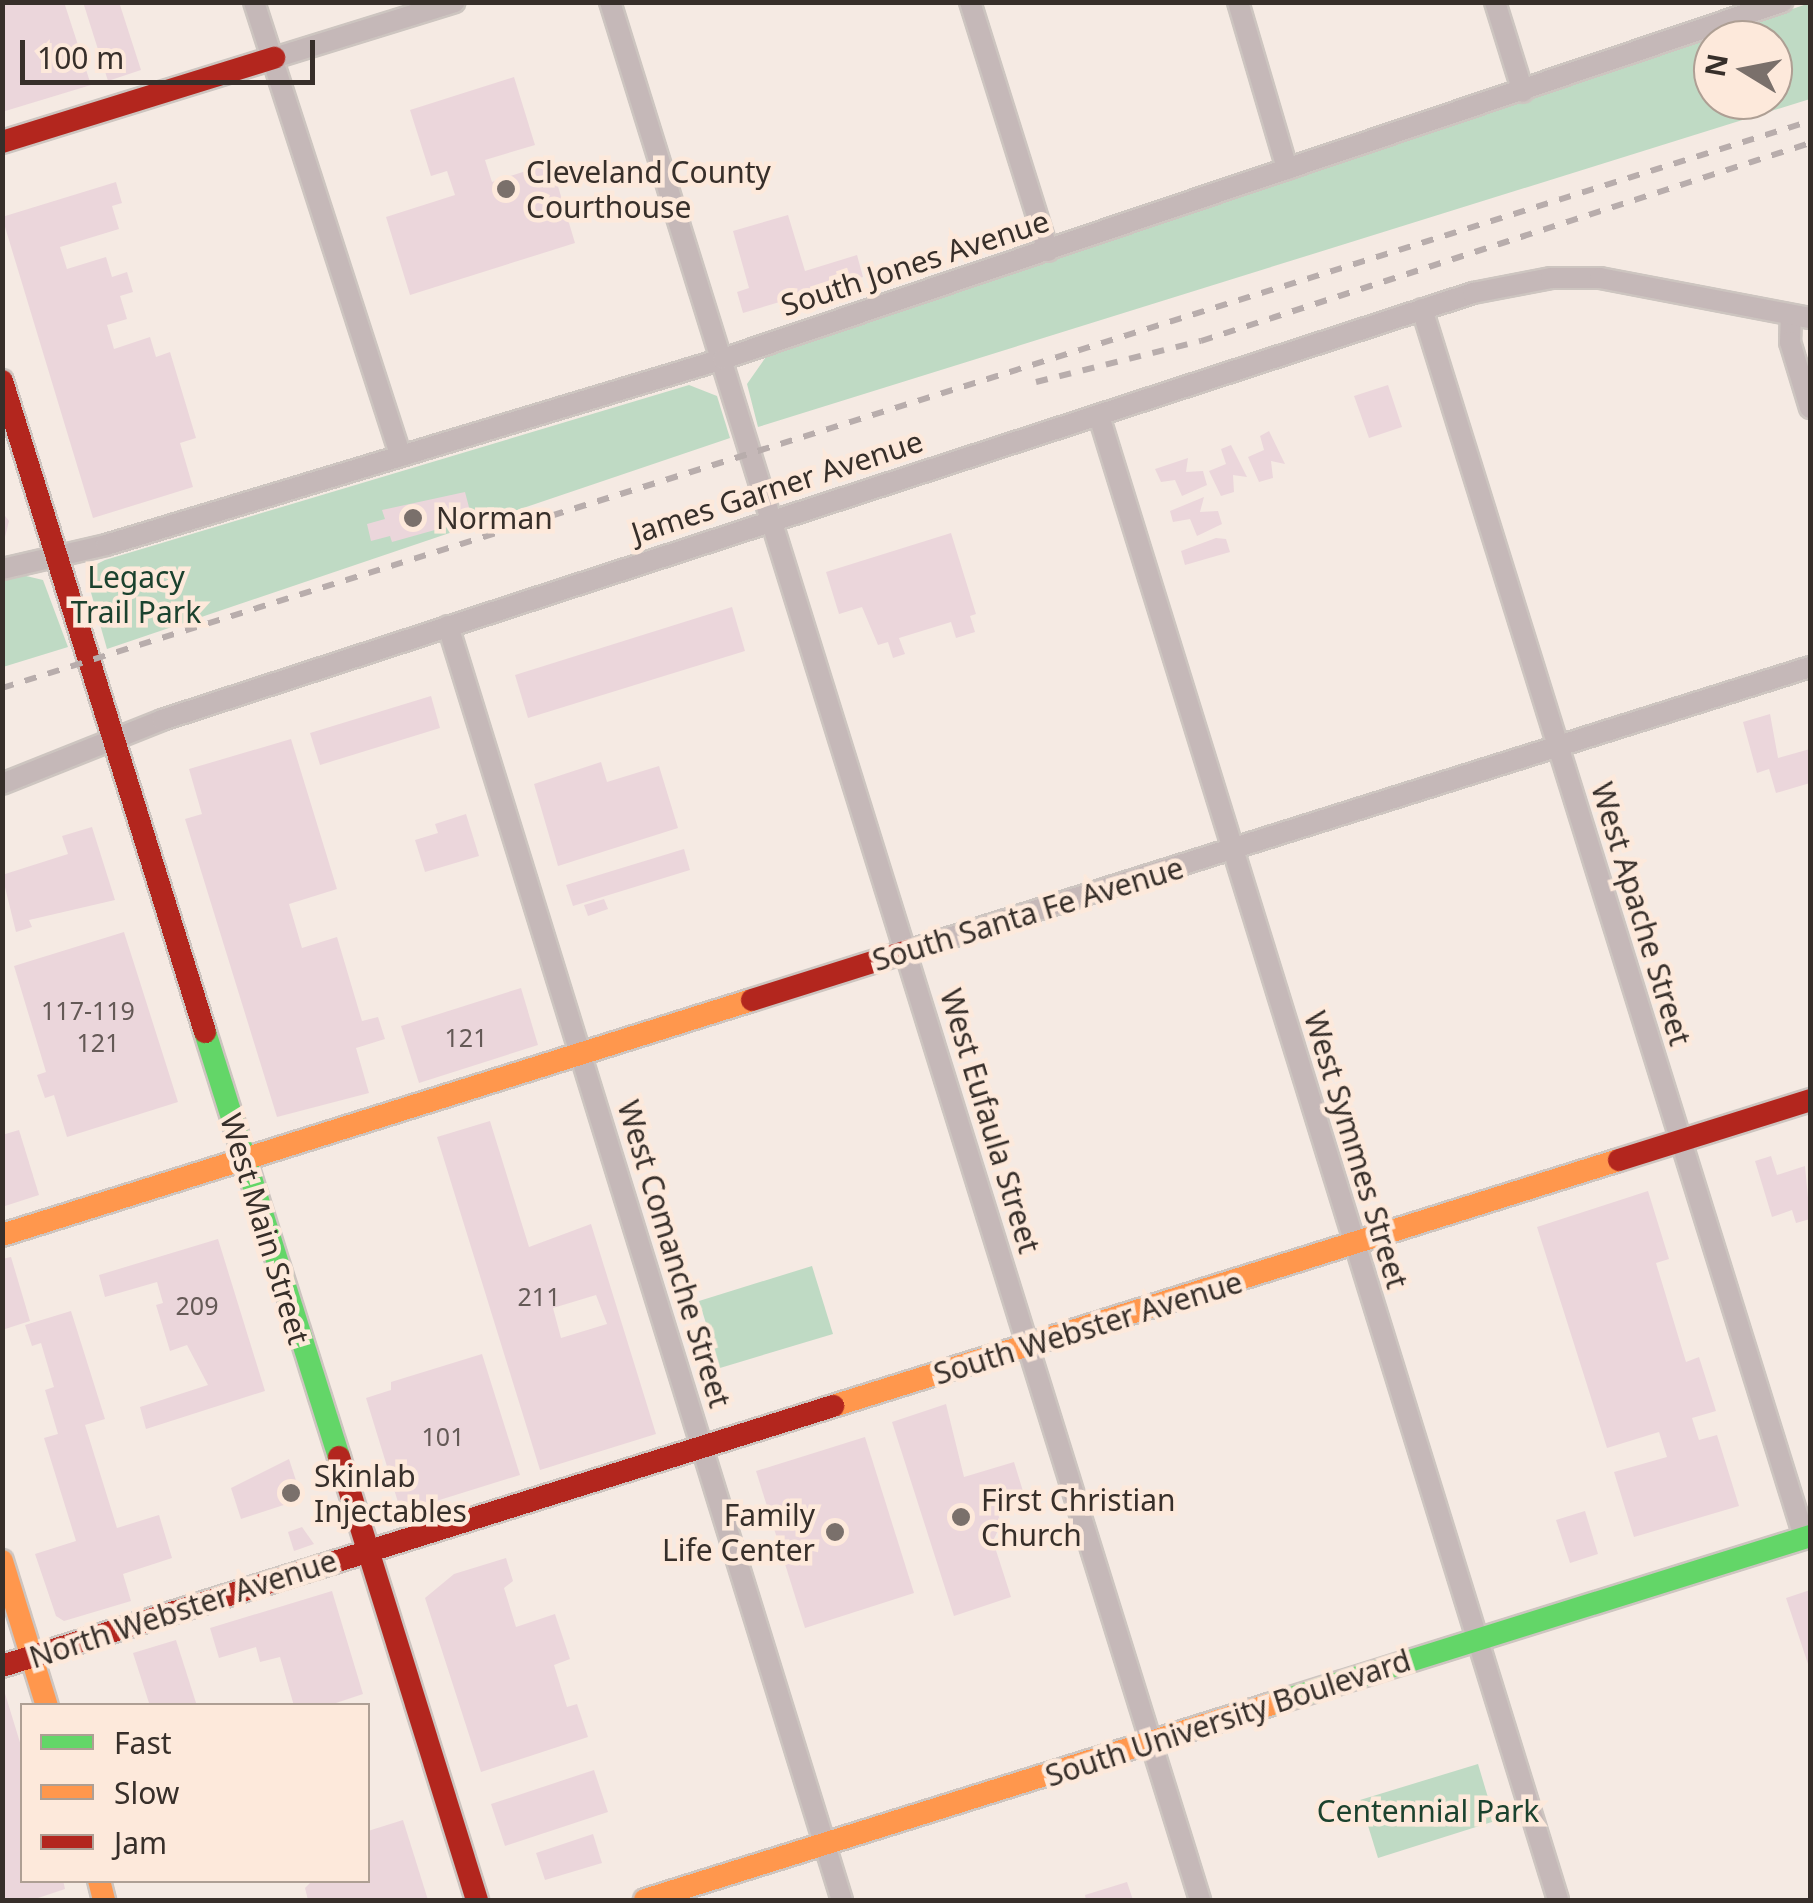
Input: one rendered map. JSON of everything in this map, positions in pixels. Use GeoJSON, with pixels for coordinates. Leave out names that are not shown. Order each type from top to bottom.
{"type":"FeatureCollection","features":[{"type":"Feature","properties":{"kind":"street"},"geometry":{"type":"LineString","coordinates":[[254,2],[401,456]]}},
{"type":"Feature","properties":{"kind":"street"},"geometry":{"type":"LineString","coordinates":[[2,142],[456,2]]}},
{"type":"Feature","properties":{"kind":"street","name":"West Eufaula Street"},"geometry":{"type":"LineString","coordinates":[[610,2],[1200,1900]]}},
{"type":"Feature","properties":{"kind":"street"},"geometry":{"type":"LineString","coordinates":[[970,2],[1048,251]]}},
{"type":"Feature","properties":{"kind":"street"},"geometry":{"type":"LineString","coordinates":[[1238,2],[1287,169]]}},
{"type":"Feature","properties":{"kind":"street"},"geometry":{"type":"LineString","coordinates":[[1495,2],[1523,92]]}},
{"type":"Feature","properties":{"kind":"street","name":"South Jones Avenue"},"geometry":{"type":"LineString","coordinates":[[2,569],[401,456],[723,359],[1782,2]]}},
{"type":"Feature","properties":{"kind":"street","name":"James Garner Avenue"},"geometry":{"type":"LineString","coordinates":[[2,784],[448,626],[1422,309],[1518,282],[1578,277],[1801,316]]}},
{"type":"Feature","properties":{"kind":"street","name":"West Apache Street"},"geometry":{"type":"LineString","coordinates":[[1422,309],[1807,1536]]}},
{"type":"Feature","properties":{"kind":"street"},"geometry":{"type":"LineString","coordinates":[[1801,316],[1790,342],[1810,408]]}},
{"type":"Feature","properties":{"kind":"street","name":"West Main Street"},"geometry":{"type":"LineString","coordinates":[[2,382],[364,1552],[478,1900]]}},
{"type":"Feature","properties":{"kind":"street","name":"West Symmes Street"},"geometry":{"type":"LineString","coordinates":[[1099,416],[1558,1900]]}},
{"type":"Feature","properties":{"kind":"street","name":"West Comanche Street"},"geometry":{"type":"LineString","coordinates":[[448,626],[842,1900]]}},
{"type":"Feature","properties":{"kind":"street","name":"South Santa Fe Avenue"},"geometry":{"type":"LineString","coordinates":[[2,1235],[1810,667]]}},
{"type":"Feature","properties":{"kind":"street","name":"South Webster Avenue"},"geometry":{"type":"LineString","coordinates":[[364,1552],[703,1450],[1810,1100]]}},
{"type":"Feature","properties":{"kind":"street","name":"South University Boulevard"},"geometry":{"type":"LineString","coordinates":[[645,1900],[1807,1536]]}},
{"type":"Feature","properties":{"kind":"street","name":"North Webster Avenue"},"geometry":{"type":"LineString","coordinates":[[2,1666],[364,1552]]}},
{"type":"Feature","properties":{"kind":"street"},"geometry":{"type":"LineString","coordinates":[[2,1561],[45,1703]]}},
{"type":"Feature","properties":{"kind":"green space"},"geometry":{"type":"Polygon","coordinates":[[[1810,3],[1810,99],[1793,104],[1793,20],[1760,20],[1810,3]]]}},
{"type":"Feature","properties":{"kind":"green space"},"geometry":{"type":"Polygon","coordinates":[[[1693,42],[1693,120],[1743,120],[758,427],[747,384],[768,354],[1693,42]]]}},
{"type":"Feature","properties":{"kind":"green space","name":"Legacy Trail Park"},"geometry":{"type":"Polygon","coordinates":[[[689,385],[717,396],[730,438],[107,649],[88,582],[91,567],[105,560],[689,385]]]}},
{"type":"Feature","properties":{"kind":"green space","name":"Legacy Trail Park"},"geometry":{"type":"Polygon","coordinates":[[[22,575],[43,580],[68,647],[3,667],[3,581],[22,575]]]}},
{"type":"Feature","properties":{"kind":"green space"},"geometry":{"type":"Polygon","coordinates":[[[812,1266],[833,1334],[720,1368],[699,1301],[812,1266]]]}},
{"type":"Feature","properties":{"kind":"green space","name":"Centennial Park"},"geometry":{"type":"Polygon","coordinates":[[[1478,1764],[1495,1821],[1378,1858],[1360,1800],[1478,1764]]]}},
{"type":"Feature","properties":{"kind":"building"},"geometry":{"type":"Polygon","coordinates":[[[2,2],[64,2],[91,85],[2,112],[2,2]]]}},
{"type":"Feature","properties":{"kind":"building"},"geometry":{"type":"Polygon","coordinates":[[[83,2],[119,2],[141,70],[108,81],[83,2]]]}},
{"type":"Feature","properties":{"kind":"building","name":"Cleveland County Courthouse"},"geometry":{"type":"Polygon","coordinates":[[[514,77],[535,145],[485,160],[492,182],[551,163],[575,243],[410,295],[386,217],[455,195],[447,171],[431,176],[410,110],[514,77]]]}},
{"type":"Feature","properties":{"kind":"building"},"geometry":{"type":"Polygon","coordinates":[[[116,182],[122,203],[112,206],[119,229],[60,247],[67,269],[106,257],[112,277],[127,272],[133,292],[120,296],[127,319],[107,325],[114,349],[150,337],[156,357],[170,352],[196,438],[180,443],[193,487],[93,518],[2,217],[116,182]]]}},
{"type":"Feature","properties":{"kind":"building"},"geometry":{"type":"Polygon","coordinates":[[[788,215],[805,271],[857,255],[863,277],[743,313],[737,292],[749,288],[733,231],[788,215]]]}},
{"type":"Feature","properties":{"kind":"building"},"geometry":{"type":"Polygon","coordinates":[[[1388,385],[1402,427],[1369,438],[1354,396],[1388,385]]]}},
{"type":"Feature","properties":{"kind":"building"},"geometry":{"type":"Polygon","coordinates":[[[1269,431],[1285,464],[1271,461],[1273,478],[1259,482],[1248,457],[1264,450],[1260,436],[1269,431]]]}},
{"type":"Feature","properties":{"kind":"building"},"geometry":{"type":"Polygon","coordinates":[[[1231,445],[1247,477],[1233,475],[1234,492],[1221,496],[1209,471],[1226,464],[1221,449],[1231,445]]]}},
{"type":"Feature","properties":{"kind":"building"},"geometry":{"type":"Polygon","coordinates":[[[1188,458],[1186,472],[1203,471],[1207,485],[1182,496],[1175,480],[1161,482],[1155,469],[1188,458]]]}},
{"type":"Feature","properties":{"kind":"building"},"geometry":{"type":"Polygon","coordinates":[[[465,492],[470,511],[440,520],[442,528],[392,542],[390,536],[371,541],[367,524],[385,519],[382,510],[465,492]]]}},
{"type":"Feature","properties":{"kind":"building"},"geometry":{"type":"Polygon","coordinates":[[[1204,497],[1200,512],[1218,511],[1222,524],[1197,536],[1190,519],[1173,522],[1170,511],[1204,497]]]}},
{"type":"Feature","properties":{"kind":"building"},"geometry":{"type":"Polygon","coordinates":[[[2,512],[9,521],[2,549],[2,512]]]}},
{"type":"Feature","properties":{"kind":"building"},"geometry":{"type":"Polygon","coordinates":[[[951,533],[976,614],[970,616],[975,632],[956,638],[951,622],[899,638],[905,654],[893,658],[888,642],[878,645],[862,607],[839,614],[826,572],[951,533]]]}},
{"type":"Feature","properties":{"kind":"building"},"geometry":{"type":"Polygon","coordinates":[[[1216,538],[1226,539],[1230,552],[1185,565],[1181,551],[1216,538]]]}},
{"type":"Feature","properties":{"kind":"building"},"geometry":{"type":"Polygon","coordinates":[[[732,607],[745,651],[528,718],[515,675],[732,607]]]}},
{"type":"Feature","properties":{"kind":"building"},"geometry":{"type":"Polygon","coordinates":[[[431,696],[440,728],[320,765],[310,733],[431,696]]]}},
{"type":"Feature","properties":{"kind":"building"},"geometry":{"type":"Polygon","coordinates":[[[1770,714],[1778,758],[1810,749],[1810,783],[1776,793],[1769,769],[1757,773],[1743,722],[1770,714]]]}},
{"type":"Feature","properties":{"kind":"building"},"geometry":{"type":"Polygon","coordinates":[[[291,739],[337,889],[289,904],[302,948],[337,937],[362,1021],[378,1017],[385,1039],[356,1048],[369,1093],[277,1117],[185,819],[202,814],[189,769],[291,739]]]}},
{"type":"Feature","properties":{"kind":"building"},"geometry":{"type":"Polygon","coordinates":[[[601,762],[607,782],[659,766],[678,828],[558,866],[534,784],[601,762]]]}},
{"type":"Feature","properties":{"kind":"building"},"geometry":{"type":"Polygon","coordinates":[[[466,814],[479,856],[425,872],[415,840],[438,833],[435,824],[466,814]]]}},
{"type":"Feature","properties":{"kind":"building"},"geometry":{"type":"Polygon","coordinates":[[[92,827],[115,900],[29,920],[32,927],[16,932],[2,875],[68,854],[62,836],[92,827]]]}},
{"type":"Feature","properties":{"kind":"building"},"geometry":{"type":"Polygon","coordinates":[[[684,849],[690,870],[573,906],[566,885],[684,849]]]}},
{"type":"Feature","properties":{"kind":"building"},"geometry":{"type":"Polygon","coordinates":[[[604,899],[608,909],[588,916],[584,905],[604,899]]]}},
{"type":"Feature","properties":{"kind":"building"},"geometry":{"type":"Polygon","coordinates":[[[124,932],[178,1102],[67,1137],[54,1095],[45,1098],[37,1075],[46,1072],[14,966],[124,932]]]}},
{"type":"Feature","properties":{"kind":"building"},"geometry":{"type":"Polygon","coordinates":[[[521,988],[538,1045],[419,1083],[401,1026],[521,988]]]}},
{"type":"Feature","properties":{"kind":"building"},"geometry":{"type":"Polygon","coordinates":[[[490,1121],[529,1247],[591,1224],[656,1434],[540,1470],[437,1137],[490,1121]],[[596,1295],[553,1308],[561,1338],[607,1324],[596,1295]]]}},
{"type":"Feature","properties":{"kind":"building"},"geometry":{"type":"Polygon","coordinates":[[[19,1130],[39,1195],[5,1206],[2,1135],[19,1130]]]}},
{"type":"Feature","properties":{"kind":"building"},"geometry":{"type":"Polygon","coordinates":[[[1771,1156],[1777,1175],[1805,1166],[1810,1219],[1796,1223],[1792,1210],[1772,1217],[1755,1161],[1771,1156]]]}},
{"type":"Feature","properties":{"kind":"building"},"geometry":{"type":"Polygon","coordinates":[[[1648,1191],[1669,1259],[1656,1263],[1686,1362],[1699,1357],[1716,1411],[1692,1418],[1699,1440],[1717,1435],[1739,1506],[1634,1537],[1614,1472],[1667,1457],[1659,1432],[1607,1448],[1537,1227],[1648,1191]]]}},
{"type":"Feature","properties":{"kind":"building"},"geometry":{"type":"Polygon","coordinates":[[[218,1239],[265,1391],[146,1429],[140,1407],[208,1385],[187,1345],[170,1351],[156,1305],[163,1303],[157,1282],[105,1297],[99,1275],[218,1239]]]}},
{"type":"Feature","properties":{"kind":"building"},"geometry":{"type":"Polygon","coordinates":[[[11,1257],[30,1321],[2,1330],[2,1259],[11,1257]]]}},
{"type":"Feature","properties":{"kind":"building"},"geometry":{"type":"Polygon","coordinates":[[[71,1311],[105,1419],[85,1425],[117,1528],[159,1515],[172,1558],[123,1574],[131,1601],[64,1621],[56,1616],[35,1554],[76,1541],[44,1438],[58,1434],[45,1390],[54,1387],[41,1343],[32,1346],[25,1325],[71,1311]]]}},
{"type":"Feature","properties":{"kind":"building"},"geometry":{"type":"Polygon","coordinates":[[[482,1354],[520,1475],[401,1512],[366,1398],[391,1390],[391,1382],[482,1354]]]}},
{"type":"Feature","properties":{"kind":"building","name":"First Christian Church"},"geometry":{"type":"Polygon","coordinates":[[[946,1404],[964,1477],[1014,1462],[1026,1501],[997,1510],[1001,1524],[993,1541],[1011,1597],[954,1616],[892,1422],[946,1404]]]}},
{"type":"Feature","properties":{"kind":"building","name":"Family Life Center"},"geometry":{"type":"Polygon","coordinates":[[[865,1437],[914,1593],[805,1628],[756,1471],[865,1437]]]}},
{"type":"Feature","properties":{"kind":"building"},"geometry":{"type":"Polygon","coordinates":[[[289,1459],[302,1499],[241,1519],[231,1488],[289,1459]]]}},
{"type":"Feature","properties":{"kind":"building"},"geometry":{"type":"Polygon","coordinates":[[[1585,1511],[1598,1554],[1570,1563],[1556,1520],[1585,1511]]]}},
{"type":"Feature","properties":{"kind":"building"},"geometry":{"type":"Polygon","coordinates":[[[302,1527],[314,1544],[294,1551],[288,1532],[302,1527]]]}},
{"type":"Feature","properties":{"kind":"building"},"geometry":{"type":"Polygon","coordinates":[[[506,1558],[513,1581],[504,1588],[516,1627],[555,1614],[570,1659],[554,1665],[567,1707],[577,1704],[588,1737],[481,1772],[425,1598],[454,1574],[506,1558]]]}},
{"type":"Feature","properties":{"kind":"building"},"geometry":{"type":"Polygon","coordinates":[[[1810,1590],[1810,1670],[1786,1598],[1810,1590]]]}},
{"type":"Feature","properties":{"kind":"building"},"geometry":{"type":"Polygon","coordinates":[[[332,1591],[363,1694],[336,1703],[293,1703],[280,1657],[260,1662],[256,1647],[219,1658],[210,1628],[332,1591]]]}},
{"type":"Feature","properties":{"kind":"building"},"geometry":{"type":"Polygon","coordinates":[[[176,1640],[196,1703],[149,1703],[133,1653],[176,1640]]]}},
{"type":"Feature","properties":{"kind":"building"},"geometry":{"type":"Polygon","coordinates":[[[3,1687],[20,1742],[20,1883],[64,1883],[65,1889],[32,1900],[2,1900],[3,1687]]]}},
{"type":"Feature","properties":{"kind":"building"},"geometry":{"type":"Polygon","coordinates":[[[594,1770],[608,1812],[505,1846],[491,1804],[594,1770]]]}},
{"type":"Feature","properties":{"kind":"building"},"geometry":{"type":"Polygon","coordinates":[[[403,1820],[428,1900],[308,1900],[305,1888],[310,1883],[370,1883],[370,1830],[403,1820]]]}},
{"type":"Feature","properties":{"kind":"building"},"geometry":{"type":"Polygon","coordinates":[[[593,1834],[602,1863],[545,1880],[536,1853],[593,1834]]]}},
{"type":"Feature","properties":{"kind":"building"},"geometry":{"type":"Polygon","coordinates":[[[1127,1882],[1133,1900],[1086,1900],[1085,1895],[1127,1882]]]}},
{"type":"Feature","properties":{"kind":"railway"},"geometry":{"type":"LineString","coordinates":[[2,688],[1810,121]]}},
{"type":"Feature","properties":{"kind":"railway"},"geometry":{"type":"LineString","coordinates":[[1036,382],[1201,341],[1810,143]]}},
{"type":"Feature","properties":{"kind":"traffic: fast"},"geometry":{"type":"LineString","coordinates":[[205,1032],[339,1457]]}},
{"type":"Feature","properties":{"kind":"traffic: fast"},"geometry":{"type":"LineString","coordinates":[[1272,1704],[1810,1536]]}},
{"type":"Feature","properties":{"kind":"traffic: slow"},"geometry":{"type":"LineString","coordinates":[[2,1235],[752,1000]]}},
{"type":"Feature","properties":{"kind":"traffic: slow"},"geometry":{"type":"LineString","coordinates":[[833,1406],[1619,1160]]}},
{"type":"Feature","properties":{"kind":"traffic: slow"},"geometry":{"type":"LineString","coordinates":[[2,1561],[46,1703]]}},
{"type":"Feature","properties":{"kind":"traffic: slow"},"geometry":{"type":"LineString","coordinates":[[645,1900],[1272,1704]]}},
{"type":"Feature","properties":{"kind":"traffic: slow"},"geometry":{"type":"LineString","coordinates":[[100,1883],[104,1900]]}},
{"type":"Feature","properties":{"kind":"traffic: jam"},"geometry":{"type":"LineString","coordinates":[[2,142],[274,58]]}},
{"type":"Feature","properties":{"kind":"traffic: jam"},"geometry":{"type":"LineString","coordinates":[[2,381],[205,1032]]}},
{"type":"Feature","properties":{"kind":"traffic: jam"},"geometry":{"type":"LineString","coordinates":[[752,1000],[907,951]]}},
{"type":"Feature","properties":{"kind":"traffic: jam"},"geometry":{"type":"LineString","coordinates":[[1619,1160],[1810,1100]]}},
{"type":"Feature","properties":{"kind":"traffic: jam"},"geometry":{"type":"LineString","coordinates":[[2,1666],[833,1406]]}},
{"type":"Feature","properties":{"kind":"traffic: jam"},"geometry":{"type":"LineString","coordinates":[[339,1457],[477,1900]]}},
{"type":"Feature","properties":{"kind":"place","name":"Cleveland County Courthouse"},"geometry":{"type":"Point","coordinates":[506,189]}},
{"type":"Feature","properties":{"kind":"place","name":"Norman"},"geometry":{"type":"Point","coordinates":[413,518]}},
{"type":"Feature","properties":{"kind":"place","name":"Skinlab Injectables"},"geometry":{"type":"Point","coordinates":[291,1493]}},
{"type":"Feature","properties":{"kind":"place","name":"First Christian Church"},"geometry":{"type":"Point","coordinates":[961,1517]}},
{"type":"Feature","properties":{"kind":"place","name":"Family Life Center"},"geometry":{"type":"Point","coordinates":[835,1532]}}]}
